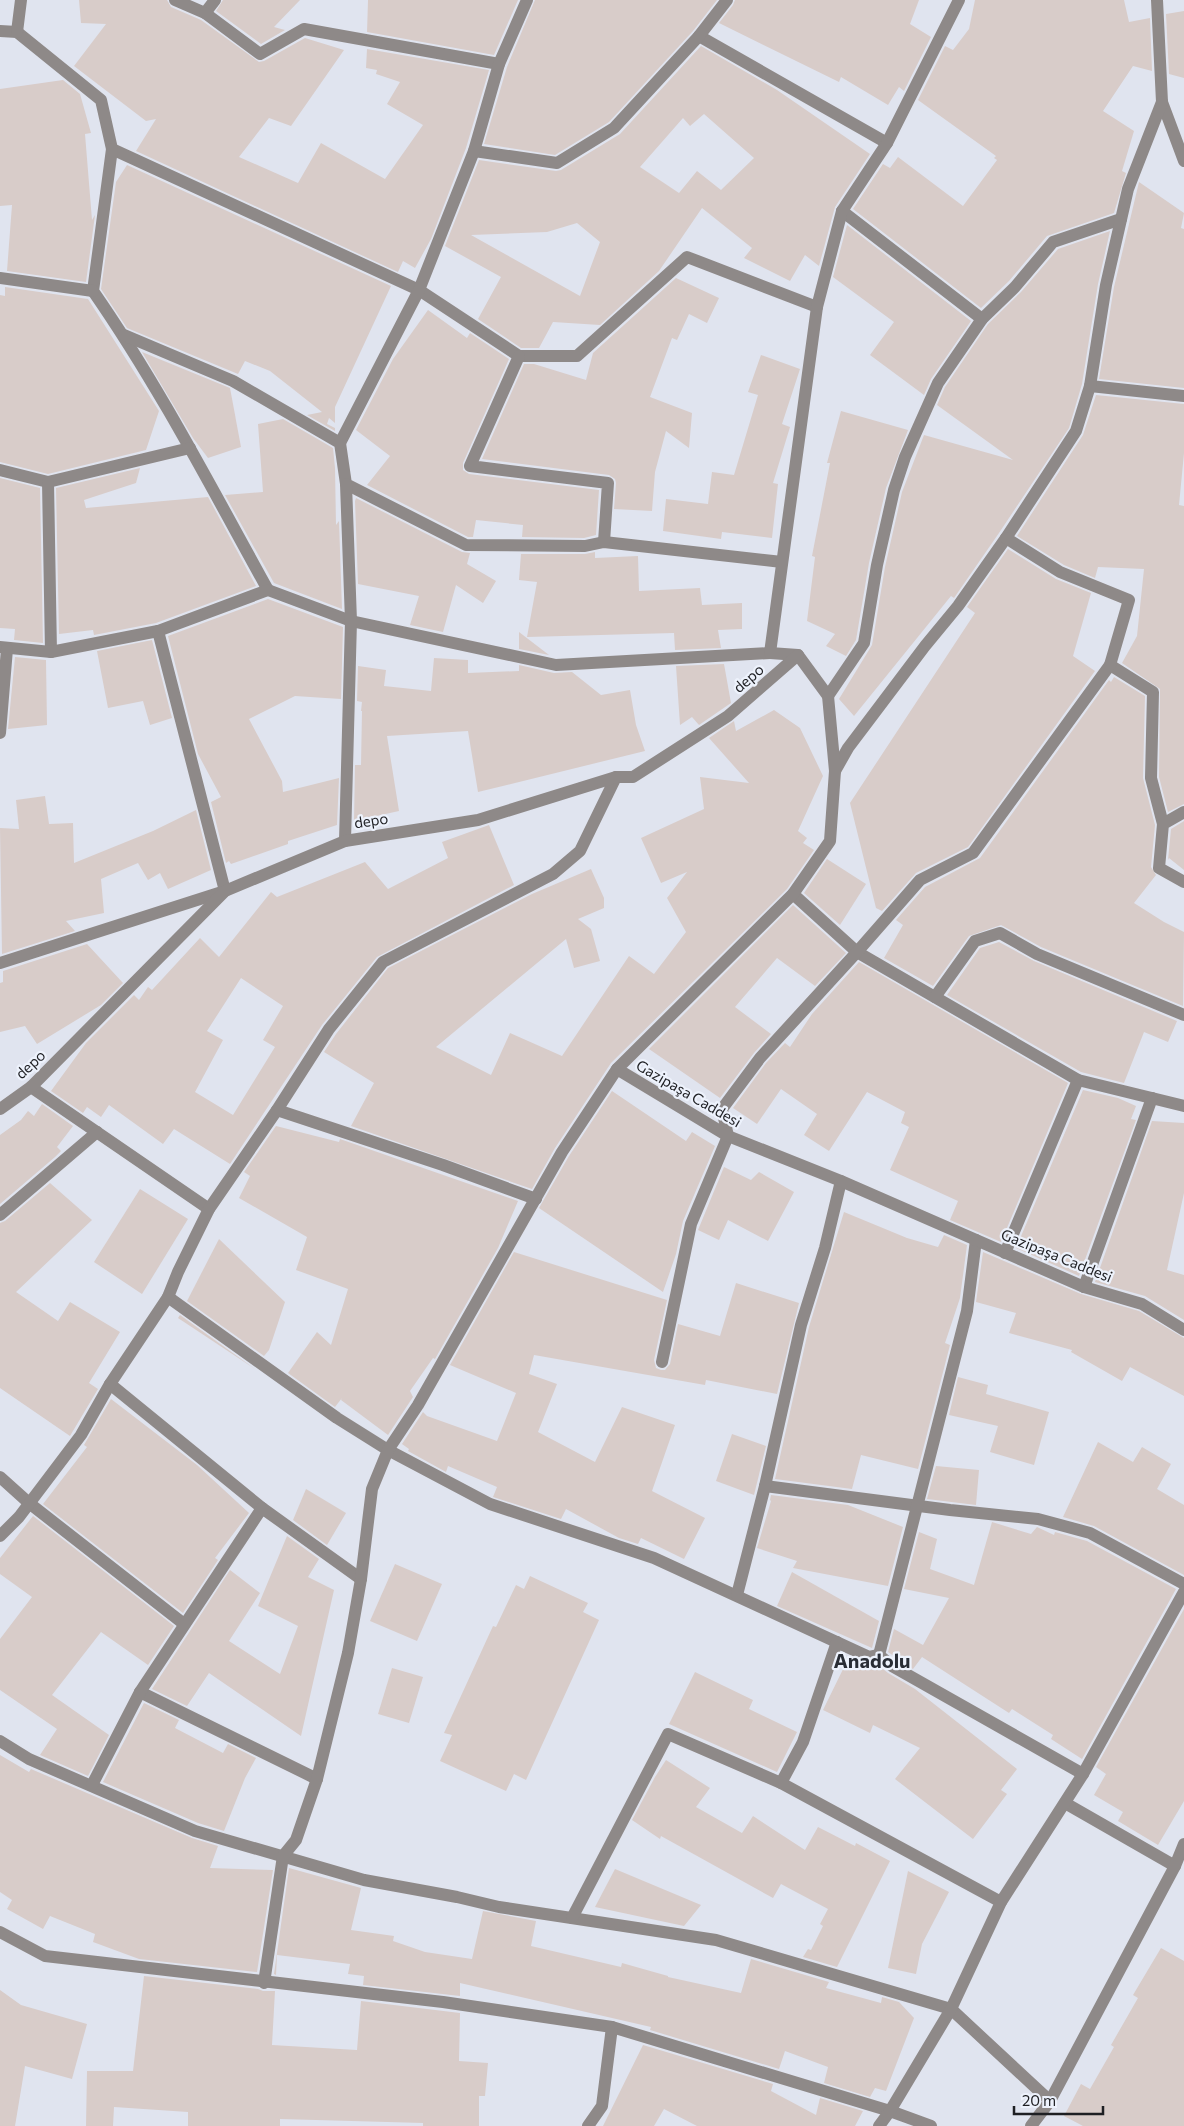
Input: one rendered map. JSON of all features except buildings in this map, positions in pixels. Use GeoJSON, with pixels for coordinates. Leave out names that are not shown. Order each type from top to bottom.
{"type":"FeatureCollection","features":[{"type":"Feature","properties":{"kind":"street"},"geometry":{"type":"LineString","coordinates":[[17,32],[21,0]]}},
{"type":"Feature","properties":{"kind":"street"},"geometry":{"type":"LineString","coordinates":[[175,0],[205,13],[260,54],[304,29],[499,64]]}},
{"type":"Feature","properties":{"kind":"street"},"geometry":{"type":"LineString","coordinates":[[205,13],[215,0]]}},
{"type":"Feature","properties":{"kind":"street"},"geometry":{"type":"LineString","coordinates":[[345,841],[351,621],[346,484],[340,443],[419,290],[474,151],[499,64],[527,0]]}},
{"type":"Feature","properties":{"kind":"street"},"geometry":{"type":"LineString","coordinates":[[474,151],[558,164],[614,128],[699,36],[727,0]]}},
{"type":"Feature","properties":{"kind":"street"},"geometry":{"type":"LineString","coordinates":[[770,653],[817,307],[842,211],[887,143],[959,0]]}},
{"type":"Feature","properties":{"kind":"street"},"geometry":{"type":"LineString","coordinates":[[1157,0],[1162,102],[1184,161]]}},
{"type":"Feature","properties":{"kind":"street"},"geometry":{"type":"LineString","coordinates":[[0,31],[17,32],[101,100],[112,149],[93,291],[124,335],[190,448],[268,590],[351,621],[556,665],[770,653],[798,655],[828,696],[864,643],[877,565],[894,490],[905,457],[938,383],[982,319],[1015,287],[1053,242],[1121,219]]}},
{"type":"Feature","properties":{"kind":"street"},"geometry":{"type":"LineString","coordinates":[[699,36],[887,143]]}},
{"type":"Feature","properties":{"kind":"street"},"geometry":{"type":"LineString","coordinates":[[836,771],[848,748],[925,646],[958,606],[1006,538],[1076,431],[1090,386],[1106,285],[1128,189],[1162,102]]}},
{"type":"Feature","properties":{"kind":"street"},"geometry":{"type":"LineString","coordinates":[[112,149],[419,290],[520,356],[577,356],[687,257],[817,307]]}},
{"type":"Feature","properties":{"kind":"street"},"geometry":{"type":"LineString","coordinates":[[842,211],[982,319]]}},
{"type":"Feature","properties":{"kind":"street"},"geometry":{"type":"LineString","coordinates":[[0,278],[93,291]]}},
{"type":"Feature","properties":{"kind":"street"},"geometry":{"type":"LineString","coordinates":[[124,335],[233,381],[340,443]]}},
{"type":"Feature","properties":{"kind":"street"},"geometry":{"type":"LineString","coordinates":[[520,356],[470,466],[608,483],[604,542]]}},
{"type":"Feature","properties":{"kind":"street"},"geometry":{"type":"LineString","coordinates":[[1090,386],[1184,396]]}},
{"type":"Feature","properties":{"kind":"street"},"geometry":{"type":"LineString","coordinates":[[0,470],[48,482],[190,448]]}},
{"type":"Feature","properties":{"kind":"street"},"geometry":{"type":"LineString","coordinates":[[48,482],[51,652]]}},
{"type":"Feature","properties":{"kind":"street"},"geometry":{"type":"LineString","coordinates":[[346,484],[466,545],[585,546],[604,542],[782,562]]}},
{"type":"Feature","properties":{"kind":"street"},"geometry":{"type":"LineString","coordinates":[[662,1362],[691,1224],[728,1136],[722,1109],[760,1058],[920,880],[973,853],[1110,665],[1129,600],[1060,572],[1006,538]]}},
{"type":"Feature","properties":{"kind":"street"},"geometry":{"type":"LineString","coordinates":[[0,732],[4,648],[51,652],[158,631],[268,590]]}},
{"type":"Feature","properties":{"kind":"street"},"geometry":{"type":"LineString","coordinates":[[0,963],[225,891],[158,631]]}},
{"type":"Feature","properties":{"kind":"street","name":"depo"},"geometry":{"type":"LineString","coordinates":[[0,1110],[31,1087],[225,891],[345,841],[478,820],[616,777],[632,777],[728,716],[798,655]]}},
{"type":"Feature","properties":{"kind":"street"},"geometry":{"type":"LineString","coordinates":[[1110,665],[1153,692],[1151,778],[1163,824],[1159,868],[1184,882]]}},
{"type":"Feature","properties":{"kind":"street","name":"Gazipaşa Caddesi"},"geometry":{"type":"LineString","coordinates":[[828,696],[836,771],[830,840],[793,894],[617,1069],[728,1136],[841,1181],[1084,1287],[1142,1304],[1184,1330]]}},
{"type":"Feature","properties":{"kind":"street"},"geometry":{"type":"LineString","coordinates":[[0,1536],[29,1504],[81,1434],[110,1384],[168,1297],[209,1209],[277,1110],[329,1029],[383,962],[553,874],[580,851],[616,777]]}},
{"type":"Feature","properties":{"kind":"street"},"geometry":{"type":"LineString","coordinates":[[1163,824],[1184,812]]}},
{"type":"Feature","properties":{"kind":"street"},"geometry":{"type":"LineString","coordinates":[[793,894],[857,952],[1078,1080],[1184,1106]]}},
{"type":"Feature","properties":{"kind":"street"},"geometry":{"type":"LineString","coordinates":[[935,997],[975,941],[1000,934],[1037,954],[1184,1015]]}},
{"type":"Feature","properties":{"kind":"street"},"geometry":{"type":"LineString","coordinates":[[264,1983],[283,1856],[296,1840],[317,1779],[348,1653],[361,1579],[372,1489],[388,1450],[418,1404],[562,1152],[617,1069]]}},
{"type":"Feature","properties":{"kind":"street"},"geometry":{"type":"LineString","coordinates":[[1005,1252],[1078,1080]]}},
{"type":"Feature","properties":{"kind":"street"},"geometry":{"type":"LineString","coordinates":[[31,1087],[209,1209]]}},
{"type":"Feature","properties":{"kind":"street"},"geometry":{"type":"LineString","coordinates":[[1084,1287],[1152,1098]]}},
{"type":"Feature","properties":{"kind":"street"},"geometry":{"type":"LineString","coordinates":[[277,1110],[443,1165],[536,1199]]}},
{"type":"Feature","properties":{"kind":"street"},"geometry":{"type":"LineString","coordinates":[[0,1215],[97,1132]]}},
{"type":"Feature","properties":{"kind":"street"},"geometry":{"type":"LineString","coordinates":[[737,1595],[801,1325],[825,1248],[841,1181]]}},
{"type":"Feature","properties":{"kind":"street"},"geometry":{"type":"LineString","coordinates":[[879,1655],[967,1311],[976,1240]]}},
{"type":"Feature","properties":{"kind":"street"},"geometry":{"type":"LineString","coordinates":[[168,1297],[337,1418],[388,1450],[490,1504],[654,1558],[869,1657],[879,1655]]}},
{"type":"Feature","properties":{"kind":"street"},"geometry":{"type":"LineString","coordinates":[[110,1384],[262,1508],[361,1579]]}},
{"type":"Feature","properties":{"kind":"street"},"geometry":{"type":"LineString","coordinates":[[0,1477],[29,1504],[184,1624]]}},
{"type":"Feature","properties":{"kind":"street"},"geometry":{"type":"LineString","coordinates":[[764,1486],[917,1506],[1038,1519],[1090,1533],[1184,1584]]}},
{"type":"Feature","properties":{"kind":"street"},"geometry":{"type":"LineString","coordinates":[[92,1785],[140,1692],[262,1508]]}},
{"type":"Feature","properties":{"kind":"street"},"geometry":{"type":"LineString","coordinates":[[879,2126],[890,2111],[951,2009],[1001,1902],[1083,1774],[1184,1592]]}},
{"type":"Feature","properties":{"kind":"street"},"geometry":{"type":"LineString","coordinates":[[780,1783],[803,1742],[837,1642]]}},
{"type":"Feature","properties":{"kind":"street"},"geometry":{"type":"LineString","coordinates":[[879,1655],[892,1666],[1083,1774]]}},
{"type":"Feature","properties":{"kind":"street"},"geometry":{"type":"LineString","coordinates":[[140,1692],[317,1779]]}},
{"type":"Feature","properties":{"kind":"street"},"geometry":{"type":"LineString","coordinates":[[572,1918],[668,1734],[780,1783],[1001,1902]]}},
{"type":"Feature","properties":{"kind":"street"},"geometry":{"type":"LineString","coordinates":[[0,1741],[29,1758],[195,1831],[364,1880],[499,1906],[716,1940],[951,2009],[1050,2101]]}},
{"type":"Feature","properties":{"kind":"street"},"geometry":{"type":"LineString","coordinates":[[1065,1804],[1175,1866]]}},
{"type":"Feature","properties":{"kind":"street"},"geometry":{"type":"LineString","coordinates":[[1031,2126],[1050,2101],[1175,1866],[1184,1844]]}},
{"type":"Feature","properties":{"kind":"street"},"geometry":{"type":"LineString","coordinates":[[0,1932],[46,1956],[264,1983],[443,2002],[612,2028],[890,2111],[931,2126]]}},
{"type":"Feature","properties":{"kind":"street"},"geometry":{"type":"LineString","coordinates":[[588,2126],[602,2106],[612,2028]]}},
{"type":"Feature","properties":{"kind":"district","name":"Anadolu"},"geometry":{"type":"Point","coordinates":[872,1660]}}]}
